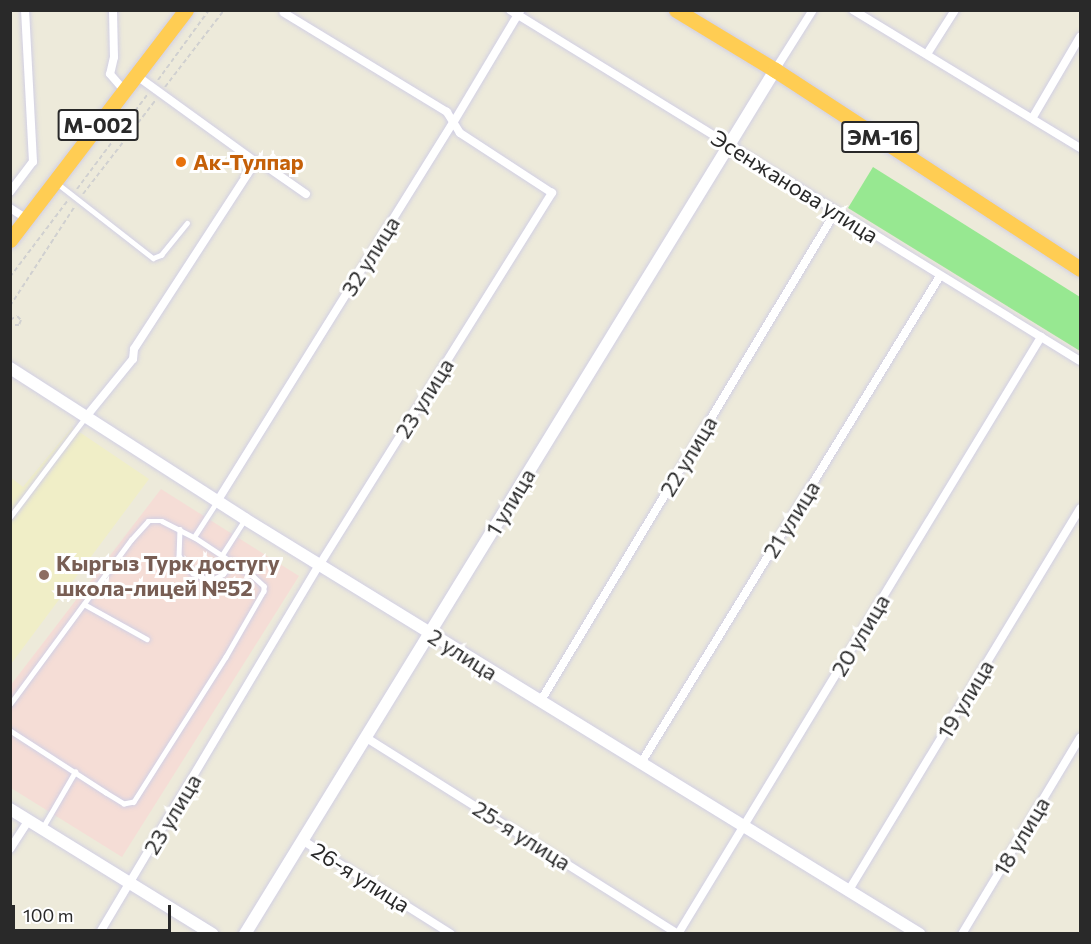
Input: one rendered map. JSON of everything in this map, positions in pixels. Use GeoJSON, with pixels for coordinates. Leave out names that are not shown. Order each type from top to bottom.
{"type":"FeatureCollection","features":[{"type":"Feature","properties":{"kind":"highway","name":"M-002"},"geometry":{"type":"LineString","coordinates":[[10,240],[186,10]]}},
{"type":"Feature","properties":{"kind":"highway","name":"ЭМ-16"},"geometry":{"type":"LineString","coordinates":[[676,10],[775,70],[1080,268]]}},
{"type":"Feature","properties":{"kind":"street"},"geometry":{"type":"LineString","coordinates":[[10,192],[33,162],[25,10]]}},
{"type":"Feature","properties":{"kind":"street"},"geometry":{"type":"LineString","coordinates":[[113,10],[114,57],[110,74],[125,91]]}},
{"type":"Feature","properties":{"kind":"street"},"geometry":{"type":"LineString","coordinates":[[775,70],[813,10]]}},
{"type":"Feature","properties":{"kind":"street"},"geometry":{"type":"LineString","coordinates":[[853,10],[1033,117],[1080,148]]}},
{"type":"Feature","properties":{"kind":"street"},"geometry":{"type":"LineString","coordinates":[[927,54],[955,10]]}},
{"type":"Feature","properties":{"kind":"street","name":"32 улица"},"geometry":{"type":"LineString","coordinates":[[218,500],[453,123],[516,12]]}},
{"type":"Feature","properties":{"kind":"street","name":"Эсенжанова улица"},"geometry":{"type":"LineString","coordinates":[[516,12],[1080,361]]}},
{"type":"Feature","properties":{"kind":"street","name":"23 улица"},"geometry":{"type":"LineString","coordinates":[[99,933],[320,564],[552,193],[460,133],[447,112],[284,13]]}},
{"type":"Feature","properties":{"kind":"street"},"geometry":{"type":"LineString","coordinates":[[1033,117],[1080,37]]}},
{"type":"Feature","properties":{"kind":"street","name":"1 улица"},"geometry":{"type":"LineString","coordinates":[[244,933],[775,70]]}},
{"type":"Feature","properties":{"kind":"street"},"geometry":{"type":"LineString","coordinates":[[137,76],[257,163],[306,194]]}},
{"type":"Feature","properties":{"kind":"street"},"geometry":{"type":"LineString","coordinates":[[85,418],[133,359],[134,349],[257,163]]}},
{"type":"Feature","properties":{"kind":"street"},"geometry":{"type":"LineString","coordinates":[[10,208],[27,219]]}},
{"type":"Feature","properties":{"kind":"street","name":"22 улица"},"geometry":{"type":"LineString","coordinates":[[540,702],[836,211]]}},
{"type":"Feature","properties":{"kind":"street","name":"21 улица"},"geometry":{"type":"LineString","coordinates":[[641,763],[940,276]]}},
{"type":"Feature","properties":{"kind":"street","name":"20 улица"},"geometry":{"type":"LineString","coordinates":[[678,933],[1041,337]]}},
{"type":"Feature","properties":{"kind":"street","name":"2 улица"},"geometry":{"type":"LineString","coordinates":[[10,368],[245,519],[919,933]]}},
{"type":"Feature","properties":{"kind":"street","name":"19 улица"},"geometry":{"type":"LineString","coordinates":[[849,890],[1080,508]]}},
{"type":"Feature","properties":{"kind":"street","name":"25-я улица"},"geometry":{"type":"LineString","coordinates":[[365,737],[678,933]]}},
{"type":"Feature","properties":{"kind":"street","name":"18 улица"},"geometry":{"type":"LineString","coordinates":[[962,933],[1080,738]]}},
{"type":"Feature","properties":{"kind":"street"},"geometry":{"type":"LineString","coordinates":[[10,809],[212,933]]}},
{"type":"Feature","properties":{"kind":"street"},"geometry":{"type":"LineString","coordinates":[[10,849],[29,820]]}},
{"type":"Feature","properties":{"kind":"street","name":"26-я улица"},"geometry":{"type":"LineString","coordinates":[[302,840],[451,933]]}},
{"type":"Feature","properties":{"kind":"lane"},"geometry":{"type":"LineString","coordinates":[[55,181],[153,258],[161,255],[187,223]]}},
{"type":"Feature","properties":{"kind":"lane"},"geometry":{"type":"LineString","coordinates":[[10,517],[85,418]]}},
{"type":"Feature","properties":{"kind":"lane"},"geometry":{"type":"LineString","coordinates":[[195,537],[218,500]]}},
{"type":"Feature","properties":{"kind":"lane"},"geometry":{"type":"LineString","coordinates":[[10,704],[131,540],[148,521],[156,519],[195,537],[260,582],[264,591],[134,802],[124,804],[10,731]]}},
{"type":"Feature","properties":{"kind":"lane"},"geometry":{"type":"LineString","coordinates":[[222,555],[245,519]]}},
{"type":"Feature","properties":{"kind":"lane"},"geometry":{"type":"LineString","coordinates":[[180,529],[178,556],[193,573],[206,579],[214,579],[223,574],[233,562]]}},
{"type":"Feature","properties":{"kind":"lane"},"geometry":{"type":"LineString","coordinates":[[84,604],[147,639]]}},
{"type":"Feature","properties":{"kind":"lane"},"geometry":{"type":"LineString","coordinates":[[42,828],[75,772]]}},
{"type":"Feature","properties":{"kind":"path"},"geometry":{"type":"LineString","coordinates":[[10,306],[209,10]]}},
{"type":"Feature","properties":{"kind":"path"},"geometry":{"type":"LineString","coordinates":[[10,277],[72,195],[224,10]]}},
{"type":"Feature","properties":{"kind":"shaded area","name":"Кыргыз Турк достугу школа-лицей №52"},"geometry":{"type":"Polygon","coordinates":[[[72,427],[149,479],[11,664],[10,477],[23,487],[72,427]]]}},
{"type":"Feature","properties":{"kind":"shaded area"},"geometry":{"type":"Polygon","coordinates":[[[161,489],[299,576],[122,857],[11,788],[10,686],[161,489]]]}},
{"type":"Feature","properties":{"kind":"green space"},"geometry":{"type":"Polygon","coordinates":[[[873,167],[1080,297],[1080,351],[848,208],[873,167]]]}},
{"type":"Feature","properties":{"kind":"place","name":"Ак-Тулпар"},"geometry":{"type":"Point","coordinates":[181,162]}},
{"type":"Feature","properties":{"kind":"place","name":"Кыргыз Турк достугу школа-лицей №52"},"geometry":{"type":"Point","coordinates":[44,575]}}]}
